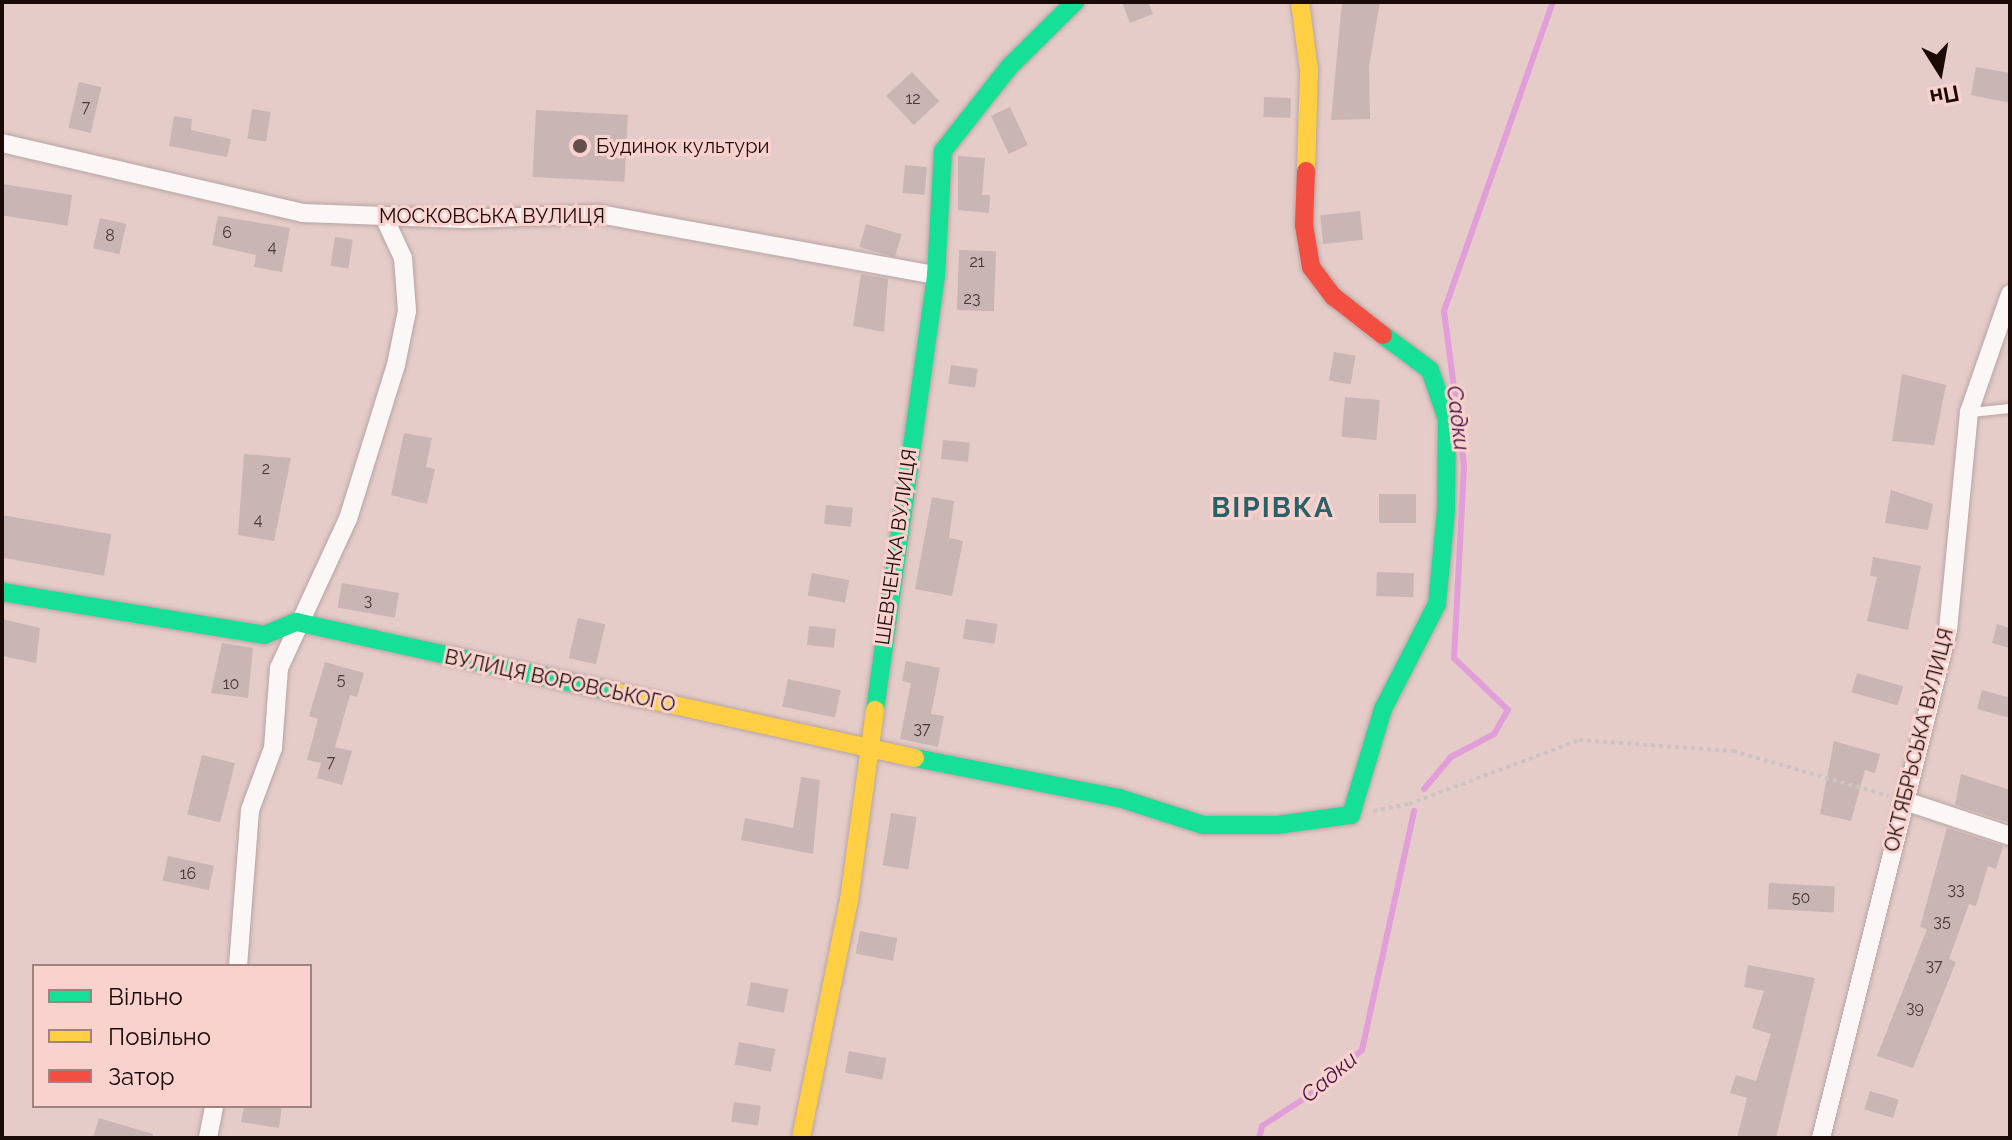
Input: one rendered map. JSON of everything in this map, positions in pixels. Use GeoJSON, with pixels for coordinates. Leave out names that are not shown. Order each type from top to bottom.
{"type":"FeatureCollection","features":[{"type":"Feature","properties":{"kind":"street","name":"ШЕВЧЕНКА ВУЛИЦЯ"},"geometry":{"type":"LineString","coordinates":[[801,1138],[849,900],[866,748],[936,275],[943,151],[1009,67],[1075,2]]}},
{"type":"Feature","properties":{"kind":"street"},"geometry":{"type":"LineString","coordinates":[[1300,2],[1308,40],[1304,225],[1311,267],[1334,297],[1430,370],[1447,419],[1446,511],[1437,604],[1383,709],[1351,815]]}},
{"type":"Feature","properties":{"kind":"street","name":"МОСКОВСЬКА ВУЛИЦЯ"},"geometry":{"type":"LineString","coordinates":[[2,143],[303,213],[384,217],[599,214],[936,275]]}},
{"type":"Feature","properties":{"kind":"street"},"geometry":{"type":"LineString","coordinates":[[238,964],[250,810],[273,748],[279,668],[296,622],[348,519],[396,365],[407,311],[403,258],[384,217]]}},
{"type":"Feature","properties":{"kind":"street","name":"ОКТЯБРЬСЬКА ВУЛИЦЯ"},"geometry":{"type":"LineString","coordinates":[[1821,1138],[1948,630],[1969,412],[2010,294]]}},
{"type":"Feature","properties":{"kind":"street"},"geometry":{"type":"LineString","coordinates":[[2,592],[264,635],[296,622]]}},
{"type":"Feature","properties":{"kind":"street","name":"ВУЛИЦЯ ВОРОВСЬКОГО"},"geometry":{"type":"LineString","coordinates":[[296,622],[866,748],[1119,798],[1203,825],[1277,825],[1351,815]]}},
{"type":"Feature","properties":{"kind":"street"},"geometry":{"type":"LineString","coordinates":[[264,635],[279,668]]}},
{"type":"Feature","properties":{"kind":"street"},"geometry":{"type":"LineString","coordinates":[[1905,801],[2010,836]]}},
{"type":"Feature","properties":{"kind":"street"},"geometry":{"type":"LineString","coordinates":[[208,1138],[214,1108]]}},
{"type":"Feature","properties":{"kind":"lane"},"geometry":{"type":"LineString","coordinates":[[1969,412],[2010,408]]}},
{"type":"Feature","properties":{"kind":"path"},"geometry":{"type":"LineString","coordinates":[[1351,815],[1409,804],[1579,740],[1733,751],[1905,801]]}},
{"type":"Feature","properties":{"kind":"building"},"geometry":{"type":"Polygon","coordinates":[[[1122,2],[1148,2],[1153,14],[1130,23],[1122,2]]]}},
{"type":"Feature","properties":{"kind":"building"},"geometry":{"type":"Polygon","coordinates":[[[1342,2],[1380,2],[1369,66],[1370,119],[1331,120],[1342,2]]]}},
{"type":"Feature","properties":{"kind":"building"},"geometry":{"type":"Polygon","coordinates":[[[1976,67],[2010,73],[2010,103],[1971,95],[1976,67]]]}},
{"type":"Feature","properties":{"kind":"building"},"geometry":{"type":"Polygon","coordinates":[[[912,72],[939,101],[914,125],[886,96],[912,72]]]}},
{"type":"Feature","properties":{"kind":"building"},"geometry":{"type":"Polygon","coordinates":[[[79,82],[101,87],[91,133],[68,128],[79,82]]]}},
{"type":"Feature","properties":{"kind":"building"},"geometry":{"type":"Polygon","coordinates":[[[1264,97],[1291,98],[1290,118],[1263,117],[1264,97]]]}},
{"type":"Feature","properties":{"kind":"building"},"geometry":{"type":"Polygon","coordinates":[[[1010,107],[1028,145],[1009,154],[991,116],[1010,107]]]}},
{"type":"Feature","properties":{"kind":"building"},"geometry":{"type":"Polygon","coordinates":[[[252,109],[271,112],[266,142],[247,139],[252,109]]]}},
{"type":"Feature","properties":{"kind":"building","name":"Будинок культури"},"geometry":{"type":"Polygon","coordinates":[[[536,110],[628,115],[624,182],[532,177],[536,110]]]}},
{"type":"Feature","properties":{"kind":"building"},"geometry":{"type":"Polygon","coordinates":[[[174,116],[192,119],[191,130],[231,139],[227,157],[169,146],[174,116]]]}},
{"type":"Feature","properties":{"kind":"building"},"geometry":{"type":"Polygon","coordinates":[[[958,156],[985,158],[982,195],[990,195],[989,213],[958,210],[958,156]]]}},
{"type":"Feature","properties":{"kind":"building"},"geometry":{"type":"Polygon","coordinates":[[[905,165],[927,167],[924,195],[903,193],[905,165]]]}},
{"type":"Feature","properties":{"kind":"building"},"geometry":{"type":"Polygon","coordinates":[[[2,184],[72,195],[67,226],[2,215],[2,184]]]}},
{"type":"Feature","properties":{"kind":"building"},"geometry":{"type":"Polygon","coordinates":[[[1360,211],[1363,240],[1323,244],[1320,215],[1360,211]]]}},
{"type":"Feature","properties":{"kind":"building"},"geometry":{"type":"Polygon","coordinates":[[[218,216],[290,228],[282,272],[254,267],[256,255],[212,245],[218,216]]]}},
{"type":"Feature","properties":{"kind":"building"},"geometry":{"type":"Polygon","coordinates":[[[100,218],[126,224],[119,254],[93,248],[100,218]]]}},
{"type":"Feature","properties":{"kind":"building"},"geometry":{"type":"Polygon","coordinates":[[[866,224],[902,234],[895,257],[859,247],[866,224]]]}},
{"type":"Feature","properties":{"kind":"building"},"geometry":{"type":"Polygon","coordinates":[[[335,237],[353,240],[348,268],[330,266],[335,237]]]}},
{"type":"Feature","properties":{"kind":"building"},"geometry":{"type":"Polygon","coordinates":[[[959,250],[996,251],[994,311],[957,310],[959,250]]]}},
{"type":"Feature","properties":{"kind":"building"},"geometry":{"type":"Polygon","coordinates":[[[861,274],[888,279],[884,332],[853,326],[861,274]]]}},
{"type":"Feature","properties":{"kind":"building"},"geometry":{"type":"Polygon","coordinates":[[[1334,352],[1356,356],[1351,384],[1329,381],[1334,352]]]}},
{"type":"Feature","properties":{"kind":"building"},"geometry":{"type":"Polygon","coordinates":[[[951,365],[978,369],[975,388],[948,384],[951,365]]]}},
{"type":"Feature","properties":{"kind":"building"},"geometry":{"type":"Polygon","coordinates":[[[1902,374],[1946,385],[1934,445],[1892,441],[1902,374]]]}},
{"type":"Feature","properties":{"kind":"building"},"geometry":{"type":"Polygon","coordinates":[[[1345,397],[1380,400],[1376,440],[1342,437],[1345,397]]]}},
{"type":"Feature","properties":{"kind":"building"},"geometry":{"type":"Polygon","coordinates":[[[404,433],[432,438],[426,467],[435,469],[427,504],[391,495],[404,433]]]}},
{"type":"Feature","properties":{"kind":"building"},"geometry":{"type":"Polygon","coordinates":[[[943,440],[970,443],[968,462],[941,459],[943,440]]]}},
{"type":"Feature","properties":{"kind":"building"},"geometry":{"type":"Polygon","coordinates":[[[244,454],[291,458],[274,541],[238,535],[244,454]]]}},
{"type":"Feature","properties":{"kind":"building"},"geometry":{"type":"Polygon","coordinates":[[[1891,490],[1933,504],[1928,530],[1885,523],[1891,490]]]}},
{"type":"Feature","properties":{"kind":"building"},"geometry":{"type":"Polygon","coordinates":[[[1379,494],[1416,494],[1416,523],[1379,523],[1379,494]]]}},
{"type":"Feature","properties":{"kind":"building"},"geometry":{"type":"Polygon","coordinates":[[[932,497],[954,501],[949,538],[963,541],[952,596],[915,589],[932,497]]]}},
{"type":"Feature","properties":{"kind":"building"},"geometry":{"type":"Polygon","coordinates":[[[826,505],[853,508],[851,527],[824,524],[826,505]]]}},
{"type":"Feature","properties":{"kind":"building"},"geometry":{"type":"Polygon","coordinates":[[[2,515],[111,534],[104,576],[2,558],[2,515]]]}},
{"type":"Feature","properties":{"kind":"building"},"geometry":{"type":"Polygon","coordinates":[[[1873,557],[1921,566],[1908,630],[1867,621],[1877,577],[1870,576],[1873,557]]]}},
{"type":"Feature","properties":{"kind":"building"},"geometry":{"type":"Polygon","coordinates":[[[1377,572],[1414,573],[1413,597],[1376,596],[1377,572]]]}},
{"type":"Feature","properties":{"kind":"building"},"geometry":{"type":"Polygon","coordinates":[[[812,573],[849,580],[845,603],[808,596],[812,573]]]}},
{"type":"Feature","properties":{"kind":"building"},"geometry":{"type":"Polygon","coordinates":[[[342,583],[399,593],[395,618],[338,608],[342,583]]]}},
{"type":"Feature","properties":{"kind":"building"},"geometry":{"type":"Polygon","coordinates":[[[578,618],[605,624],[596,664],[569,658],[578,618]]]}},
{"type":"Feature","properties":{"kind":"building"},"geometry":{"type":"Polygon","coordinates":[[[2,619],[40,628],[36,663],[2,656],[2,619]]]}},
{"type":"Feature","properties":{"kind":"building"},"geometry":{"type":"Polygon","coordinates":[[[966,619],[998,624],[994,644],[963,639],[966,619]]]}},
{"type":"Feature","properties":{"kind":"building"},"geometry":{"type":"Polygon","coordinates":[[[1997,624],[2010,628],[2010,648],[1992,643],[1997,624]]]}},
{"type":"Feature","properties":{"kind":"building"},"geometry":{"type":"Polygon","coordinates":[[[809,626],[836,629],[834,648],[807,645],[809,626]]]}},
{"type":"Feature","properties":{"kind":"building"},"geometry":{"type":"Polygon","coordinates":[[[222,643],[253,648],[248,698],[211,693],[222,643]]]}},
{"type":"Feature","properties":{"kind":"building"},"geometry":{"type":"Polygon","coordinates":[[[906,661],[940,668],[931,714],[944,716],[938,747],[900,739],[911,683],[902,681],[906,661]]]}},
{"type":"Feature","properties":{"kind":"building"},"geometry":{"type":"Polygon","coordinates":[[[325,662],[364,673],[357,697],[350,695],[335,747],[352,751],[342,785],[317,778],[321,763],[307,760],[318,719],[309,716],[325,662]]]}},
{"type":"Feature","properties":{"kind":"building"},"geometry":{"type":"Polygon","coordinates":[[[1857,673],[1903,686],[1898,705],[1851,692],[1857,673]]]}},
{"type":"Feature","properties":{"kind":"building"},"geometry":{"type":"Polygon","coordinates":[[[788,679],[841,690],[835,718],[782,706],[788,679]]]}},
{"type":"Feature","properties":{"kind":"building"},"geometry":{"type":"Polygon","coordinates":[[[1982,690],[2010,698],[2010,718],[1977,709],[1982,690]]]}},
{"type":"Feature","properties":{"kind":"building"},"geometry":{"type":"Polygon","coordinates":[[[1834,741],[1880,754],[1875,773],[1865,770],[1851,821],[1820,814],[1834,741]]]}},
{"type":"Feature","properties":{"kind":"building"},"geometry":{"type":"Polygon","coordinates":[[[202,755],[235,763],[220,822],[187,814],[202,755]]]}},
{"type":"Feature","properties":{"kind":"building"},"geometry":{"type":"Polygon","coordinates":[[[1961,774],[2010,790],[2010,823],[1955,805],[1961,774]]]}},
{"type":"Feature","properties":{"kind":"building"},"geometry":{"type":"Polygon","coordinates":[[[801,777],[820,780],[813,854],[741,840],[745,818],[793,828],[801,777]]]}},
{"type":"Feature","properties":{"kind":"building"},"geometry":{"type":"Polygon","coordinates":[[[891,813],[917,817],[908,869],[883,865],[891,813]]]}},
{"type":"Feature","properties":{"kind":"building"},"geometry":{"type":"Polygon","coordinates":[[[1947,828],[2003,846],[1996,869],[1988,866],[1976,906],[1969,904],[1949,959],[1956,962],[1913,1068],[1877,1056],[1927,929],[1920,927],[1947,828]]]}},
{"type":"Feature","properties":{"kind":"building"},"geometry":{"type":"Polygon","coordinates":[[[168,856],[214,866],[209,890],[163,880],[168,856]]]}},
{"type":"Feature","properties":{"kind":"building"},"geometry":{"type":"Polygon","coordinates":[[[1769,883],[1835,886],[1834,912],[1768,909],[1769,883]]]}},
{"type":"Feature","properties":{"kind":"building"},"geometry":{"type":"Polygon","coordinates":[[[860,931],[897,938],[893,961],[856,954],[860,931]]]}},
{"type":"Feature","properties":{"kind":"building"},"geometry":{"type":"Polygon","coordinates":[[[1748,965],[1815,978],[1776,1138],[1737,1138],[1747,1098],[1730,1093],[1736,1075],[1756,1081],[1771,1034],[1752,1028],[1764,991],[1744,987],[1748,965]]]}},
{"type":"Feature","properties":{"kind":"building"},"geometry":{"type":"Polygon","coordinates":[[[751,982],[788,989],[784,1013],[746,1006],[751,982]]]}},
{"type":"Feature","properties":{"kind":"building"},"geometry":{"type":"Polygon","coordinates":[[[739,1042],[775,1049],[771,1072],[735,1065],[739,1042]]]}},
{"type":"Feature","properties":{"kind":"building"},"geometry":{"type":"Polygon","coordinates":[[[849,1051],[886,1058],[882,1080],[845,1073],[849,1051]]]}},
{"type":"Feature","properties":{"kind":"building"},"geometry":{"type":"Polygon","coordinates":[[[1870,1091],[1899,1100],[1893,1118],[1864,1109],[1870,1091]]]}},
{"type":"Feature","properties":{"kind":"building"},"geometry":{"type":"Polygon","coordinates":[[[734,1102],[761,1106],[758,1126],[731,1122],[734,1102]]]}},
{"type":"Feature","properties":{"kind":"building"},"geometry":{"type":"Polygon","coordinates":[[[244,1108],[282,1108],[279,1128],[241,1122],[244,1108]]]}},
{"type":"Feature","properties":{"kind":"building"},"geometry":{"type":"Polygon","coordinates":[[[99,1118],[153,1134],[152,1138],[93,1138],[99,1118]]]}},
{"type":"Feature","properties":{"kind":"waterway","name":"Садки"},"geometry":{"type":"LineString","coordinates":[[1424,789],[1451,757],[1494,734],[1508,710],[1454,658],[1464,465],[1444,311],[1553,2]]}},
{"type":"Feature","properties":{"kind":"waterway","name":"Садки"},"geometry":{"type":"LineString","coordinates":[[1259,1138],[1262,1126],[1311,1094],[1362,1050],[1414,811]]}},
{"type":"Feature","properties":{"kind":"traffic: fast"},"geometry":{"type":"LineString","coordinates":[[875,710],[936,275],[943,151],[1009,67],[1075,2]]}},
{"type":"Feature","properties":{"kind":"traffic: fast"},"geometry":{"type":"LineString","coordinates":[[915,758],[1119,798],[1203,825],[1277,825],[1351,815],[1383,709],[1437,604],[1446,511],[1447,419],[1430,370],[1383,335]]}},
{"type":"Feature","properties":{"kind":"traffic: fast"},"geometry":{"type":"LineString","coordinates":[[2,592],[264,635],[296,622],[619,693]]}},
{"type":"Feature","properties":{"kind":"traffic: slow"},"geometry":{"type":"LineString","coordinates":[[1300,2],[1309,70],[1306,171]]}},
{"type":"Feature","properties":{"kind":"traffic: slow"},"geometry":{"type":"LineString","coordinates":[[619,693],[915,758]]}},
{"type":"Feature","properties":{"kind":"traffic: slow"},"geometry":{"type":"LineString","coordinates":[[801,1138],[849,900],[875,710]]}},
{"type":"Feature","properties":{"kind":"traffic: jam"},"geometry":{"type":"LineString","coordinates":[[1306,171],[1304,225],[1311,267],[1334,297],[1383,335]]}},
{"type":"Feature","properties":{"kind":"place","name":"Будинок культури"},"geometry":{"type":"Point","coordinates":[580,146]}},
{"type":"Feature","properties":{"kind":"district","name":"ВІРІВКА"},"geometry":{"type":"Point","coordinates":[1273,508]}}]}
